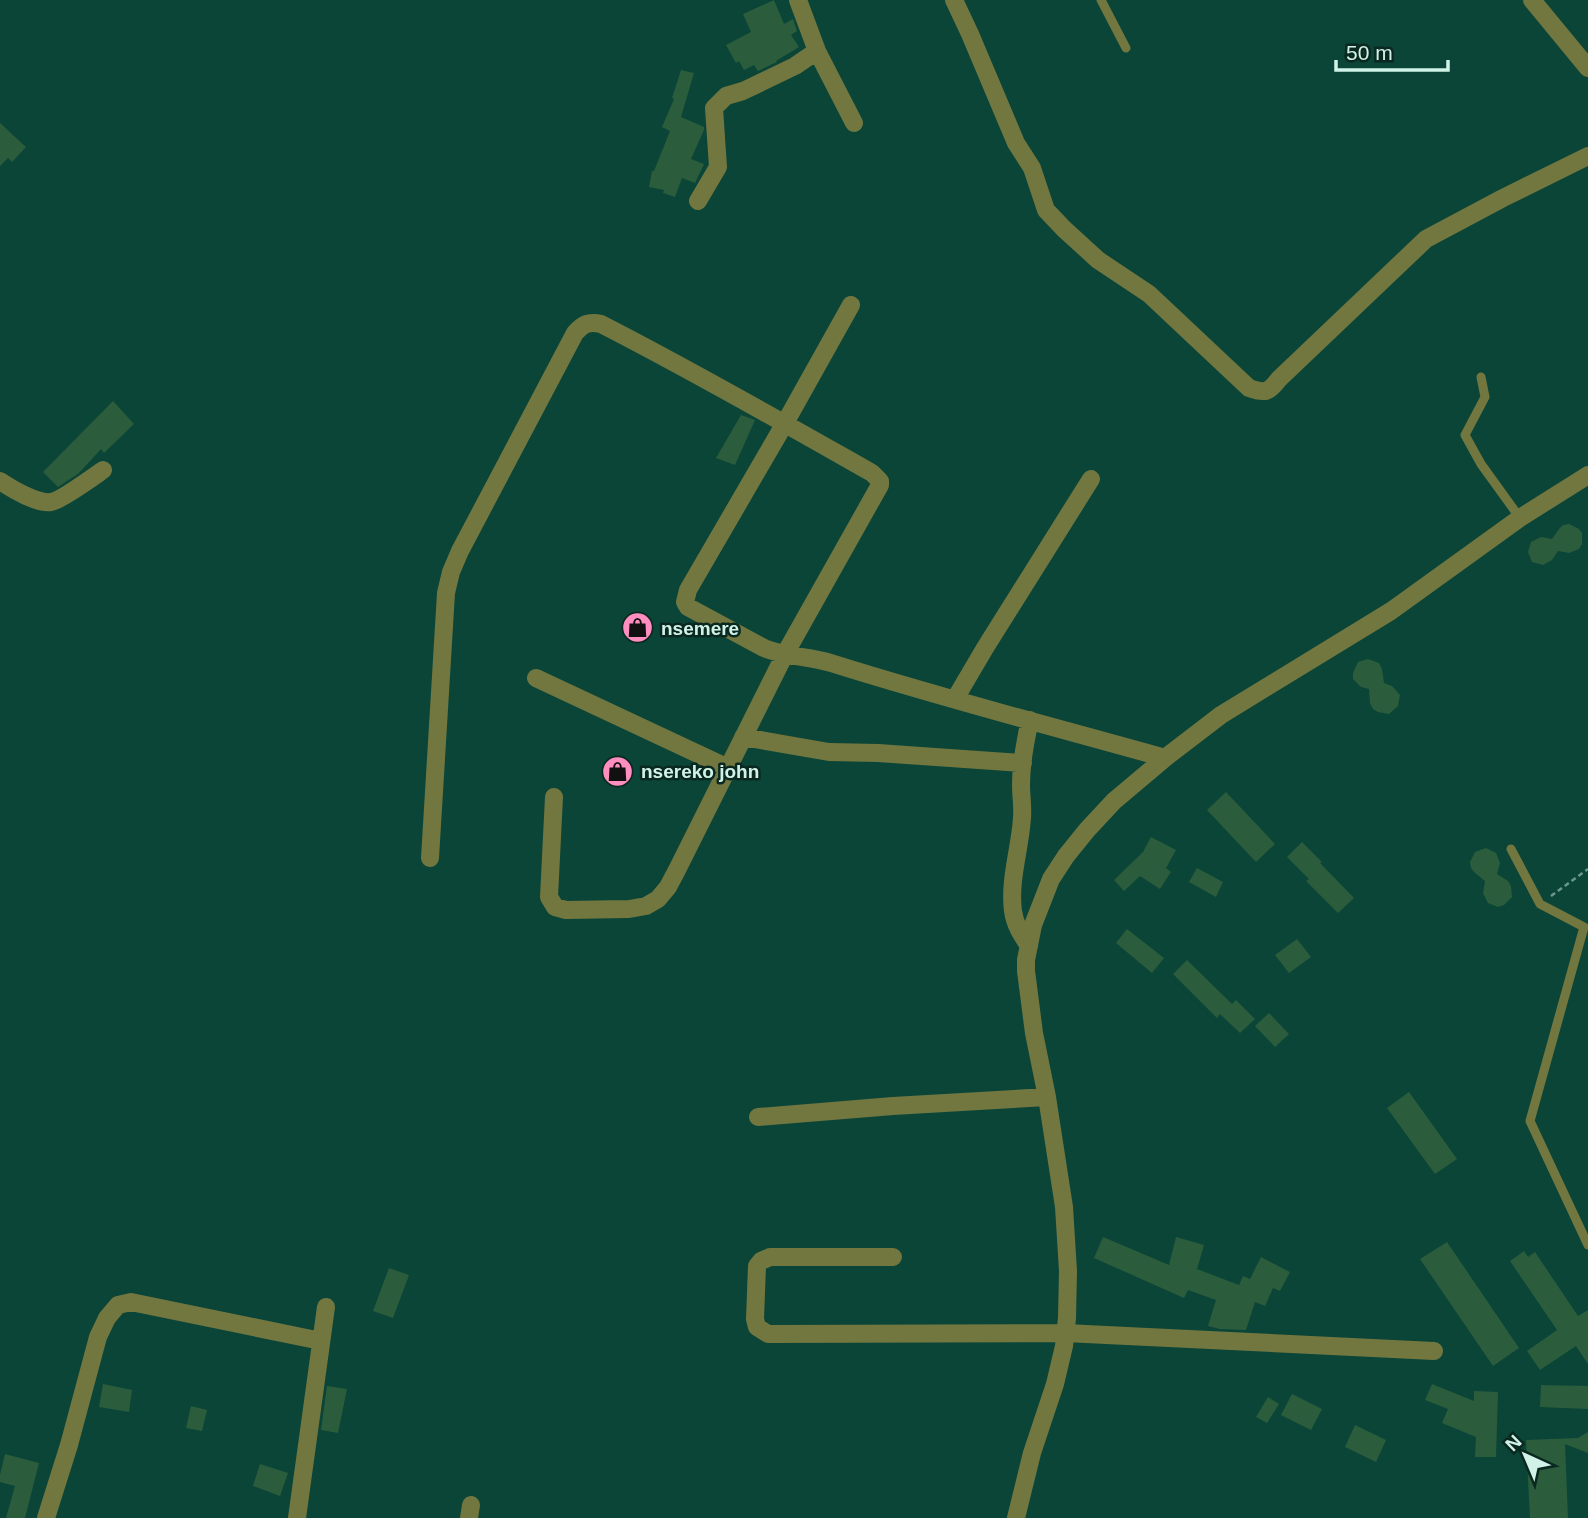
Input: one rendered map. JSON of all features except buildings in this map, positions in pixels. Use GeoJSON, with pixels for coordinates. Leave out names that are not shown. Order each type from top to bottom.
{"type":"FeatureCollection","features":[{"type":"Feature","properties":{"kind":"street"},"geometry":{"type":"LineString","coordinates":[[798,0],[817,51],[854,123]]}},
{"type":"Feature","properties":{"kind":"street"},"geometry":{"type":"LineString","coordinates":[[954,0],[1016,143],[1032,168],[1046,210],[1098,260],[1149,294],[1249,388],[1260,392],[1270,390],[1426,239],[1588,156]]}},
{"type":"Feature","properties":{"kind":"street"},"geometry":{"type":"LineString","coordinates":[[1532,0],[1588,68]]}},
{"type":"Feature","properties":{"kind":"street"},"geometry":{"type":"LineString","coordinates":[[698,201],[718,167],[714,108],[726,96],[743,91],[786,70],[817,51]]}},
{"type":"Feature","properties":{"kind":"street"},"geometry":{"type":"LineString","coordinates":[[851,305],[688,590],[685,603],[775,653],[821,660],[1165,758]]}},
{"type":"Feature","properties":{"kind":"street"},"geometry":{"type":"LineString","coordinates":[[430,858],[445,604],[451,572],[575,333],[586,323],[593,321],[679,364],[785,423],[872,473],[880,481],[880,485],[785,654],[668,887],[658,899],[646,906],[629,909],[565,910],[555,906],[549,897],[554,797]]}},
{"type":"Feature","properties":{"kind":"street"},"geometry":{"type":"LineString","coordinates":[[0,481],[37,501],[52,502],[103,470]]}},
{"type":"Feature","properties":{"kind":"street"},"geometry":{"type":"LineString","coordinates":[[1016,1518],[1032,1453],[1055,1384],[1068,1318],[1065,1207],[1034,1033],[1026,971],[1033,925],[1051,879],[1087,830],[1114,801],[1221,715],[1391,611],[1520,518],[1588,475]]}},
{"type":"Feature","properties":{"kind":"street"},"geometry":{"type":"LineString","coordinates":[[955,699],[1091,479]]}},
{"type":"Feature","properties":{"kind":"street"},"geometry":{"type":"LineString","coordinates":[[536,678],[728,768]]}},
{"type":"Feature","properties":{"kind":"street"},"geometry":{"type":"LineString","coordinates":[[1029,946],[1018,931],[1013,908],[1014,872],[1023,815],[1021,785],[1024,746],[1030,720]]}},
{"type":"Feature","properties":{"kind":"street"},"geometry":{"type":"LineString","coordinates":[[743,737],[830,752],[1023,764]]}},
{"type":"Feature","properties":{"kind":"street"},"geometry":{"type":"LineString","coordinates":[[758,1117],[1046,1097]]}},
{"type":"Feature","properties":{"kind":"street"},"geometry":{"type":"LineString","coordinates":[[893,1257],[770,1257],[761,1261],[757,1266],[757,1327],[768,1334],[1065,1333],[1434,1351]]}},
{"type":"Feature","properties":{"kind":"street"},"geometry":{"type":"LineString","coordinates":[[46,1518],[76,1420],[97,1337],[118,1305],[131,1302],[321,1341]]}},
{"type":"Feature","properties":{"kind":"street"},"geometry":{"type":"LineString","coordinates":[[297,1518],[326,1307]]}},
{"type":"Feature","properties":{"kind":"lane"},"geometry":{"type":"LineString","coordinates":[[1101,0],[1126,48]]}},
{"type":"Feature","properties":{"kind":"lane"},"geometry":{"type":"LineString","coordinates":[[1480,377],[1485,397],[1465,435],[1481,464],[1520,518]]}},
{"type":"Feature","properties":{"kind":"lane"},"geometry":{"type":"LineString","coordinates":[[1511,849],[1540,904],[1584,927],[1530,1121],[1588,1245]]}},
{"type":"Feature","properties":{"kind":"path"},"geometry":{"type":"LineString","coordinates":[[1540,904],[1588,869]]}},
{"type":"Feature","properties":{"kind":"place","name":"nsemere"},"geometry":{"type":"Point","coordinates":[638,628]}},
{"type":"Feature","properties":{"kind":"place","name":"nsereko john"},"geometry":{"type":"Point","coordinates":[618,771]}}]}
